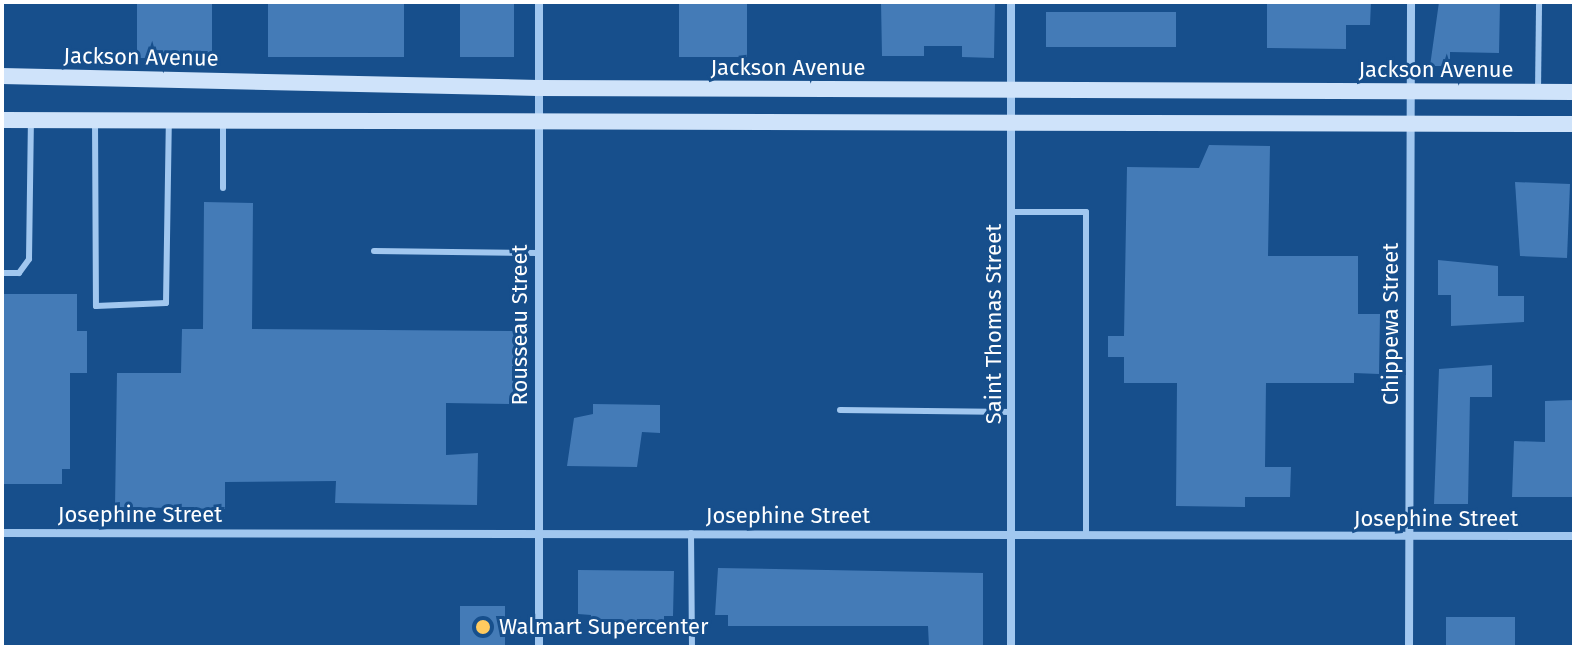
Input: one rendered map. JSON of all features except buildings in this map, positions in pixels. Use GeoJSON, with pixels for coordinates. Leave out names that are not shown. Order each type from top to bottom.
{"type":"FeatureCollection","features":[{"type":"Feature","properties":{"kind":"street","name":"Rousseau Street"},"geometry":{"type":"LineString","coordinates":[[539,2],[539,647]]}},
{"type":"Feature","properties":{"kind":"street","name":"Saint Thomas Street"},"geometry":{"type":"LineString","coordinates":[[1011,2],[1011,647]]}},
{"type":"Feature","properties":{"kind":"street","name":"Chippewa Street"},"geometry":{"type":"LineString","coordinates":[[1409,647],[1411,2]]}},
{"type":"Feature","properties":{"kind":"street","name":"Jackson Avenue"},"geometry":{"type":"LineString","coordinates":[[2,76],[538,88],[1574,92]]}},
{"type":"Feature","properties":{"kind":"street"},"geometry":{"type":"LineString","coordinates":[[2,120],[1574,124]]}},
{"type":"Feature","properties":{"kind":"street","name":"Josephine Street"},"geometry":{"type":"LineString","coordinates":[[2,533],[1574,536]]}},
{"type":"Feature","properties":{"kind":"lane"},"geometry":{"type":"LineString","coordinates":[[1538,92],[1539,2]]}},
{"type":"Feature","properties":{"kind":"lane"},"geometry":{"type":"LineString","coordinates":[[2,273],[19,273],[29,259],[31,120]]}},
{"type":"Feature","properties":{"kind":"lane"},"geometry":{"type":"LineString","coordinates":[[95,121],[96,306],[166,303],[169,121]]}},
{"type":"Feature","properties":{"kind":"lane"},"geometry":{"type":"LineString","coordinates":[[223,121],[223,188]]}},
{"type":"Feature","properties":{"kind":"lane"},"geometry":{"type":"LineString","coordinates":[[1013,212],[1086,212],[1086,536]]}},
{"type":"Feature","properties":{"kind":"lane"},"geometry":{"type":"LineString","coordinates":[[374,251],[538,253]]}},
{"type":"Feature","properties":{"kind":"lane"},"geometry":{"type":"LineString","coordinates":[[840,410],[1012,412]]}},
{"type":"Feature","properties":{"kind":"lane"},"geometry":{"type":"LineString","coordinates":[[691,533],[692,647]]}},
{"type":"Feature","properties":{"kind":"place","name":"Walmart Supercenter"},"geometry":{"type":"Point","coordinates":[483,627]}}]}
